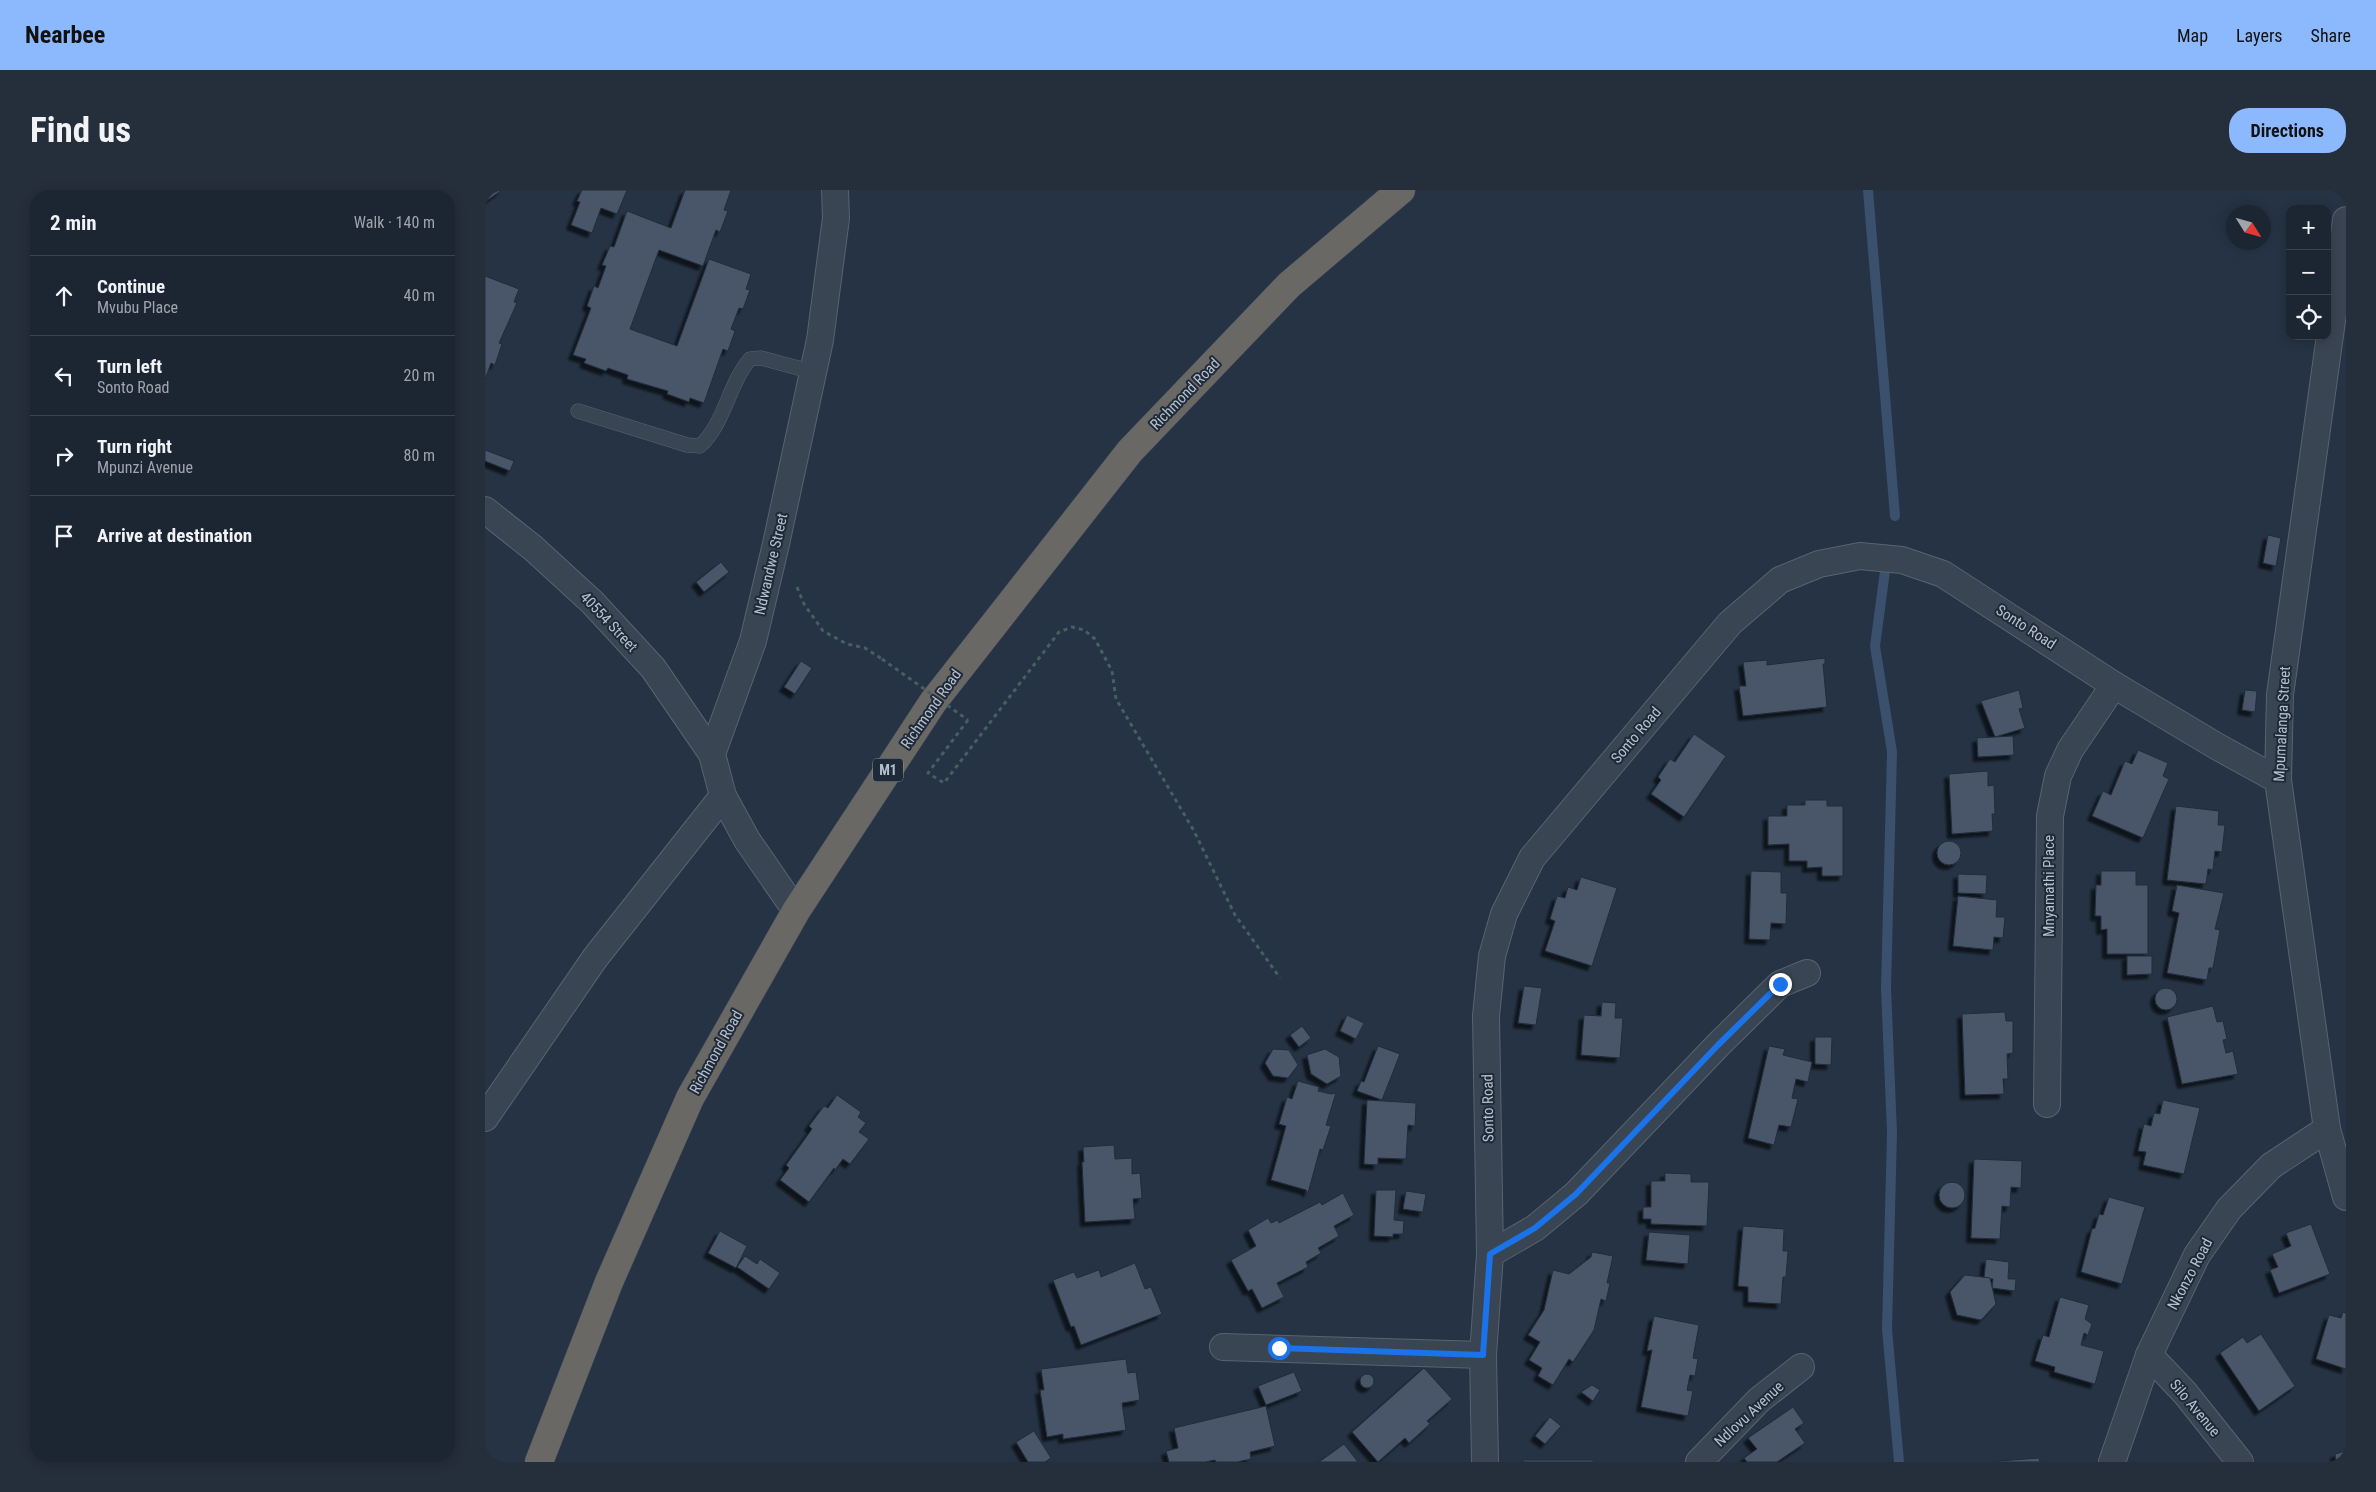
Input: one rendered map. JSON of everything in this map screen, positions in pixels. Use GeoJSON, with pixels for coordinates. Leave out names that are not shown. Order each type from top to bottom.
{"type":"FeatureCollection","features":[{"type":"Feature","properties":{"kind":"highway","name":"Richmond Road"},"geometry":{"type":"LineString","coordinates":[[539,1462],[609,1282],[690,1098],[796,911],[933,702],[1130,451],[1289,285],[1401,190]]}},
{"type":"Feature","properties":{"kind":"street","name":"Ndwandwe Street"},"geometry":{"type":"LineString","coordinates":[[712,754],[753,641],[776,544],[820,340],[835,228],[835,190]]}},
{"type":"Feature","properties":{"kind":"street","name":"Mpumalanga Street"},"geometry":{"type":"LineString","coordinates":[[2346,220],[2280,695],[2278,780],[2327,1130],[2346,1197]]}},
{"type":"Feature","properties":{"kind":"street","name":"40554 Street"},"geometry":{"type":"LineString","coordinates":[[485,510],[533,548],[592,602],[653,668],[712,754]]}},
{"type":"Feature","properties":{"kind":"street","name":"Sonto Road"},"geometry":{"type":"LineString","coordinates":[[1485,1462],[1483,1355],[1490,1254],[1486,1016],[1492,956],[1504,914],[1532,858],[1730,623],[1780,580],[1819,564],[1860,556],[1903,560],[1943,574],[2114,685],[2218,747],[2278,780]]}},
{"type":"Feature","properties":{"kind":"street","name":"Mnyamathi Place"},"geometry":{"type":"LineString","coordinates":[[2047,1104],[2050,816],[2058,776],[2070,750],[2114,685]]}},
{"type":"Feature","properties":{"kind":"street"},"geometry":{"type":"LineString","coordinates":[[712,754],[723,796],[747,840],[796,911]]}},
{"type":"Feature","properties":{"kind":"street"},"geometry":{"type":"LineString","coordinates":[[485,1118],[595,958],[723,796]]}},
{"type":"Feature","properties":{"kind":"street"},"geometry":{"type":"LineString","coordinates":[[1490,1254],[1535,1228],[1576,1194],[1718,1045],[1780,984],[1807,973]]}},
{"type":"Feature","properties":{"kind":"street","name":"Nkonzo Road"},"geometry":{"type":"LineString","coordinates":[[2112,1462],[2149,1355],[2197,1255],[2229,1209],[2271,1166],[2327,1130]]}},
{"type":"Feature","properties":{"kind":"street"},"geometry":{"type":"LineString","coordinates":[[1223,1347],[1483,1355]]}},
{"type":"Feature","properties":{"kind":"street","name":"Silo Avenue"},"geometry":{"type":"LineString","coordinates":[[2149,1355],[2185,1393],[2240,1462]]}},
{"type":"Feature","properties":{"kind":"street","name":"Ndlovu Avenue"},"geometry":{"type":"LineString","coordinates":[[1699,1462],[1759,1400],[1801,1367]]}},
{"type":"Feature","properties":{"kind":"lane"},"geometry":{"type":"LineString","coordinates":[[579,411],[687,445],[700,446],[711,435],[742,369],[750,359],[761,358],[813,372]]}},
{"type":"Feature","properties":{"kind":"path"},"geometry":{"type":"LineString","coordinates":[[776,544],[792,574],[804,604],[823,631],[847,644],[865,648],[968,720],[928,773],[944,783],[1059,632],[1072,627],[1084,630],[1095,639],[1112,671],[1115,699],[1194,831],[1235,915],[1280,978]]}},
{"type":"Feature","properties":{"kind":"building"},"geometry":{"type":"Polygon","coordinates":[[[485,190],[502,190],[485,202],[485,190]]]}},
{"type":"Feature","properties":{"kind":"building"},"geometry":{"type":"Polygon","coordinates":[[[582,190],[627,190],[617,214],[601,208],[592,233],[571,225],[580,202],[577,201],[582,190]]]}},
{"type":"Feature","properties":{"kind":"building"},"geometry":{"type":"Polygon","coordinates":[[[685,190],[731,190],[724,210],[728,211],[720,232],[716,230],[703,266],[659,250],[630,329],[677,346],[709,259],[751,274],[746,289],[750,290],[743,309],[739,308],[731,329],[735,331],[728,351],[723,349],[704,403],[690,398],[689,402],[667,394],[668,391],[627,379],[628,375],[608,368],[606,371],[584,363],[586,359],[573,355],[591,308],[587,306],[594,286],[598,288],[606,266],[602,265],[610,246],[614,247],[627,211],[671,228],[685,190]]]}},
{"type":"Feature","properties":{"kind":"building"},"geometry":{"type":"Polygon","coordinates":[[[485,276],[519,289],[514,302],[517,303],[499,343],[502,344],[495,365],[491,363],[485,380],[485,276]]]}},
{"type":"Feature","properties":{"kind":"building"},"geometry":{"type":"Polygon","coordinates":[[[485,450],[514,461],[510,471],[485,461],[485,450]]]}},
{"type":"Feature","properties":{"kind":"building"},"geometry":{"type":"Polygon","coordinates":[[[2268,535],[2281,538],[2276,566],[2263,563],[2268,535]]]}},
{"type":"Feature","properties":{"kind":"building"},"geometry":{"type":"Polygon","coordinates":[[[721,562],[729,572],[704,592],[696,582],[721,562]]]}},
{"type":"Feature","properties":{"kind":"building"},"geometry":{"type":"Polygon","coordinates":[[[1825,658],[1825,664],[1823,664],[1827,707],[1743,716],[1739,686],[1746,686],[1743,662],[1767,660],[1767,665],[1825,658]]]}},
{"type":"Feature","properties":{"kind":"building"},"geometry":{"type":"Polygon","coordinates":[[[801,661],[812,668],[795,694],[784,687],[801,661]]]}},
{"type":"Feature","properties":{"kind":"building"},"geometry":{"type":"Polygon","coordinates":[[[2019,690],[2023,708],[2019,709],[2025,728],[1995,737],[1981,701],[2019,690]]]}},
{"type":"Feature","properties":{"kind":"building"},"geometry":{"type":"Polygon","coordinates":[[[2245,690],[2257,691],[2255,712],[2242,710],[2245,690]]]}},
{"type":"Feature","properties":{"kind":"building"},"geometry":{"type":"Polygon","coordinates":[[[1694,734],[1726,756],[1684,817],[1651,794],[1661,780],[1658,777],[1670,759],[1675,762],[1694,734]]]}},
{"type":"Feature","properties":{"kind":"building"},"geometry":{"type":"Polygon","coordinates":[[[2013,736],[2014,755],[1978,757],[1977,738],[2013,736]]]}},
{"type":"Feature","properties":{"kind":"building"},"geometry":{"type":"Polygon","coordinates":[[[2138,750],[2168,763],[2163,776],[2169,779],[2143,838],[2092,816],[2103,791],[2111,795],[2125,761],[2132,764],[2138,750]]]}},
{"type":"Feature","properties":{"kind":"building"},"geometry":{"type":"Polygon","coordinates":[[[1988,771],[1988,786],[1994,785],[1995,814],[1992,814],[1993,831],[1952,834],[1949,774],[1988,771]]]}},
{"type":"Feature","properties":{"kind":"building"},"geometry":{"type":"Polygon","coordinates":[[[1805,800],[1827,800],[1827,806],[1843,806],[1843,876],[1822,876],[1822,867],[1807,868],[1807,861],[1789,861],[1789,844],[1768,845],[1768,816],[1787,816],[1787,805],[1805,805],[1805,800]]]}},
{"type":"Feature","properties":{"kind":"building"},"geometry":{"type":"Polygon","coordinates":[[[2176,806],[2219,811],[2218,825],[2225,825],[2222,852],[2215,851],[2213,870],[2208,869],[2206,884],[2167,880],[2176,806]]]}},
{"type":"Feature","properties":{"kind":"building"},"geometry":{"type":"Polygon","coordinates":[[[1949,841],[1957,845],[1961,853],[1957,861],[1949,865],[1941,861],[1937,853],[1941,845],[1949,841]]]}},
{"type":"Feature","properties":{"kind":"building"},"geometry":{"type":"Polygon","coordinates":[[[1751,871],[1781,872],[1781,893],[1787,893],[1786,924],[1771,923],[1770,940],[1749,939],[1751,871]]]}},
{"type":"Feature","properties":{"kind":"building"},"geometry":{"type":"Polygon","coordinates":[[[2101,871],[2136,871],[2136,885],[2148,885],[2148,954],[2107,954],[2107,929],[2101,930],[2101,916],[2095,916],[2096,885],[2101,885],[2101,871]]]}},
{"type":"Feature","properties":{"kind":"building"},"geometry":{"type":"Polygon","coordinates":[[[1958,874],[1987,875],[1986,894],[1958,893],[1958,874]]]}},
{"type":"Feature","properties":{"kind":"building"},"geometry":{"type":"Polygon","coordinates":[[[1581,877],[1617,888],[1592,966],[1545,951],[1555,921],[1550,919],[1557,896],[1565,898],[1568,887],[1577,890],[1581,877]]]}},
{"type":"Feature","properties":{"kind":"building"},"geometry":{"type":"Polygon","coordinates":[[[2177,885],[2224,893],[2215,929],[2220,930],[2213,968],[2209,968],[2207,980],[2167,973],[2179,913],[2172,911],[2177,885]]]}},
{"type":"Feature","properties":{"kind":"building"},"geometry":{"type":"Polygon","coordinates":[[[1958,896],[1997,900],[1996,917],[2005,917],[2003,938],[1994,937],[1993,950],[1953,946],[1958,896]]]}},
{"type":"Feature","properties":{"kind":"building"},"geometry":{"type":"Polygon","coordinates":[[[2127,956],[2152,956],[2152,974],[2127,975],[2127,956]]]}},
{"type":"Feature","properties":{"kind":"building"},"geometry":{"type":"Polygon","coordinates":[[[1524,986],[1542,988],[1536,1025],[1518,1023],[1524,986]]]}},
{"type":"Feature","properties":{"kind":"building"},"geometry":{"type":"Polygon","coordinates":[[[2162,988],[2170,988],[2177,995],[2177,1003],[2170,1010],[2162,1010],[2155,1003],[2155,995],[2162,988]]]}},
{"type":"Feature","properties":{"kind":"building"},"geometry":{"type":"Polygon","coordinates":[[[1602,1002],[1616,1003],[1615,1018],[1623,1018],[1620,1058],[1581,1055],[1584,1015],[1601,1016],[1602,1002]]]}},
{"type":"Feature","properties":{"kind":"building"},"geometry":{"type":"Polygon","coordinates":[[[2213,1006],[2217,1022],[2223,1021],[2227,1039],[2223,1040],[2226,1053],[2233,1051],[2238,1074],[2182,1084],[2167,1017],[2213,1006]]]}},
{"type":"Feature","properties":{"kind":"building"},"geometry":{"type":"Polygon","coordinates":[[[2005,1012],[2006,1021],[2013,1021],[2013,1053],[2007,1054],[2008,1079],[2003,1079],[2004,1094],[1965,1095],[1962,1014],[2005,1012]]]}},
{"type":"Feature","properties":{"kind":"building"},"geometry":{"type":"Polygon","coordinates":[[[1347,1015],[1364,1023],[1356,1039],[1340,1031],[1347,1015]]]}},
{"type":"Feature","properties":{"kind":"building"},"geometry":{"type":"Polygon","coordinates":[[[1302,1026],[1311,1038],[1299,1047],[1290,1035],[1302,1026]]]}},
{"type":"Feature","properties":{"kind":"building"},"geometry":{"type":"Polygon","coordinates":[[[1815,1037],[1832,1037],[1831,1065],[1815,1064],[1815,1037]]]}},
{"type":"Feature","properties":{"kind":"building"},"geometry":{"type":"Polygon","coordinates":[[[1378,1046],[1400,1054],[1382,1100],[1357,1091],[1361,1081],[1364,1082],[1378,1046]]]}},
{"type":"Feature","properties":{"kind":"building"},"geometry":{"type":"Polygon","coordinates":[[[1769,1046],[1785,1049],[1783,1055],[1812,1062],[1808,1082],[1796,1079],[1792,1098],[1798,1099],[1791,1127],[1779,1125],[1774,1145],[1748,1138],[1769,1046]]]}},
{"type":"Feature","properties":{"kind":"building"},"geometry":{"type":"Polygon","coordinates":[[[1273,1049],[1289,1050],[1298,1065],[1288,1078],[1273,1076],[1265,1063],[1273,1049]]]}},
{"type":"Feature","properties":{"kind":"building"},"geometry":{"type":"Polygon","coordinates":[[[1325,1049],[1339,1057],[1341,1076],[1327,1084],[1311,1074],[1307,1055],[1325,1049]]]}},
{"type":"Feature","properties":{"kind":"building"},"geometry":{"type":"Polygon","coordinates":[[[1298,1081],[1319,1087],[1318,1091],[1331,1094],[1336,1093],[1326,1125],[1331,1126],[1323,1150],[1320,1149],[1308,1193],[1306,1190],[1271,1180],[1286,1126],[1279,1124],[1287,1097],[1292,1099],[1298,1081]]]}},
{"type":"Feature","properties":{"kind":"building"},"geometry":{"type":"Polygon","coordinates":[[[837,1095],[861,1112],[858,1117],[866,1123],[859,1132],[869,1139],[850,1164],[843,1159],[835,1170],[834,1168],[809,1202],[780,1180],[789,1168],[786,1165],[812,1129],[809,1126],[824,1106],[828,1108],[837,1095]]]}},
{"type":"Feature","properties":{"kind":"building"},"geometry":{"type":"Polygon","coordinates":[[[1367,1100],[1416,1103],[1415,1126],[1408,1125],[1406,1159],[1378,1158],[1378,1165],[1364,1164],[1367,1100]]]}},
{"type":"Feature","properties":{"kind":"building"},"geometry":{"type":"Polygon","coordinates":[[[2163,1100],[2200,1108],[2184,1174],[2143,1165],[2146,1152],[2138,1151],[2144,1124],[2151,1126],[2154,1113],[2160,1114],[2163,1100]]]}},
{"type":"Feature","properties":{"kind":"building"},"geometry":{"type":"Polygon","coordinates":[[[1114,1145],[1115,1159],[1132,1158],[1132,1174],[1140,1173],[1142,1198],[1133,1199],[1135,1219],[1085,1222],[1083,1147],[1114,1145]]]}},
{"type":"Feature","properties":{"kind":"building"},"geometry":{"type":"Polygon","coordinates":[[[1974,1159],[2022,1161],[2021,1188],[2011,1187],[2010,1207],[2002,1206],[2000,1239],[1971,1238],[1974,1159]]]}},
{"type":"Feature","properties":{"kind":"building"},"geometry":{"type":"Polygon","coordinates":[[[1665,1173],[1691,1174],[1691,1182],[1709,1182],[1707,1226],[1651,1224],[1651,1219],[1643,1219],[1643,1207],[1651,1207],[1651,1181],[1665,1181],[1665,1173]]]}},
{"type":"Feature","properties":{"kind":"building"},"geometry":{"type":"Polygon","coordinates":[[[1952,1182],[1961,1186],[1965,1195],[1961,1204],[1952,1208],[1943,1204],[1939,1195],[1943,1186],[1952,1182]]]}},
{"type":"Feature","properties":{"kind":"building"},"geometry":{"type":"Polygon","coordinates":[[[1376,1190],[1396,1190],[1394,1220],[1404,1221],[1403,1234],[1393,1234],[1393,1237],[1374,1236],[1376,1190]]]}},
{"type":"Feature","properties":{"kind":"building"},"geometry":{"type":"Polygon","coordinates":[[[1406,1191],[1426,1194],[1423,1212],[1403,1209],[1406,1191]]]}},
{"type":"Feature","properties":{"kind":"building"},"geometry":{"type":"Polygon","coordinates":[[[1343,1193],[1354,1215],[1334,1226],[1339,1236],[1318,1248],[1321,1253],[1306,1262],[1308,1267],[1277,1283],[1284,1297],[1262,1308],[1252,1289],[1248,1291],[1231,1260],[1256,1246],[1248,1230],[1268,1218],[1271,1223],[1278,1220],[1279,1223],[1320,1202],[1322,1205],[1343,1193]]]}},
{"type":"Feature","properties":{"kind":"building"},"geometry":{"type":"Polygon","coordinates":[[[2109,1197],[2145,1207],[2122,1284],[2081,1272],[2092,1229],[2095,1228],[2099,1214],[2103,1215],[2109,1197]]]}},
{"type":"Feature","properties":{"kind":"building"},"geometry":{"type":"Polygon","coordinates":[[[2311,1224],[2330,1274],[2279,1293],[2270,1270],[2278,1267],[2272,1254],[2291,1246],[2286,1233],[2311,1224]]]}},
{"type":"Feature","properties":{"kind":"building"},"geometry":{"type":"Polygon","coordinates":[[[1743,1226],[1784,1229],[1783,1251],[1788,1251],[1786,1277],[1783,1277],[1781,1304],[1748,1302],[1748,1287],[1738,1286],[1743,1226]]]}},
{"type":"Feature","properties":{"kind":"building"},"geometry":{"type":"Polygon","coordinates":[[[720,1231],[747,1246],[736,1268],[708,1253],[720,1231]]]}},
{"type":"Feature","properties":{"kind":"building"},"geometry":{"type":"Polygon","coordinates":[[[1649,1232],[1690,1235],[1688,1264],[1646,1260],[1649,1232]]]}},
{"type":"Feature","properties":{"kind":"building"},"geometry":{"type":"Polygon","coordinates":[[[1592,1252],[1613,1256],[1607,1283],[1610,1283],[1606,1301],[1601,1299],[1594,1330],[1573,1362],[1569,1359],[1553,1385],[1538,1376],[1542,1368],[1529,1360],[1540,1342],[1528,1335],[1544,1310],[1553,1270],[1569,1274],[1591,1257],[1592,1252]]]}},
{"type":"Feature","properties":{"kind":"building"},"geometry":{"type":"Polygon","coordinates":[[[745,1256],[757,1264],[760,1259],[780,1273],[769,1289],[737,1267],[745,1256]]]}},
{"type":"Feature","properties":{"kind":"building"},"geometry":{"type":"Polygon","coordinates":[[[1986,1259],[2009,1262],[2008,1279],[2016,1279],[2015,1291],[1992,1288],[1993,1279],[1984,1278],[1986,1259]]]}},
{"type":"Feature","properties":{"kind":"building"},"geometry":{"type":"Polygon","coordinates":[[[1135,1263],[1145,1289],[1151,1287],[1162,1314],[1081,1345],[1074,1326],[1071,1327],[1053,1280],[1074,1272],[1077,1278],[1099,1270],[1101,1277],[1135,1263]]]}},
{"type":"Feature","properties":{"kind":"building"},"geometry":{"type":"Polygon","coordinates":[[[1965,1275],[1990,1278],[1996,1304],[1981,1320],[1957,1315],[1950,1292],[1965,1275]]]}},
{"type":"Feature","properties":{"kind":"building"},"geometry":{"type":"Polygon","coordinates":[[[2060,1297],[2089,1305],[2085,1319],[2092,1324],[2088,1335],[2084,1333],[2081,1345],[2104,1351],[2095,1384],[2054,1372],[2055,1367],[2035,1361],[2043,1335],[2049,1337],[2060,1297]]]}},
{"type":"Feature","properties":{"kind":"building"},"geometry":{"type":"Polygon","coordinates":[[[2343,1312],[2346,1313],[2346,1369],[2316,1359],[2329,1315],[2341,1318],[2343,1312]]]}},
{"type":"Feature","properties":{"kind":"building"},"geometry":{"type":"Polygon","coordinates":[[[1654,1316],[1699,1325],[1693,1358],[1698,1359],[1695,1376],[1690,1375],[1687,1390],[1693,1391],[1688,1416],[1641,1407],[1652,1350],[1647,1351],[1654,1316]]]}},
{"type":"Feature","properties":{"kind":"building"},"geometry":{"type":"Polygon","coordinates":[[[2261,1334],[2295,1386],[2259,1411],[2220,1353],[2243,1337],[2247,1343],[2261,1334]]]}},
{"type":"Feature","properties":{"kind":"building"},"geometry":{"type":"Polygon","coordinates":[[[1126,1359],[1128,1373],[1136,1372],[1140,1400],[1122,1403],[1126,1430],[1063,1439],[1063,1434],[1047,1437],[1040,1390],[1044,1390],[1041,1369],[1126,1359]]]}},
{"type":"Feature","properties":{"kind":"building"},"geometry":{"type":"Polygon","coordinates":[[[1424,1368],[1452,1399],[1427,1421],[1430,1424],[1409,1443],[1405,1438],[1378,1462],[1352,1432],[1424,1368]]]}},
{"type":"Feature","properties":{"kind":"building"},"geometry":{"type":"Polygon","coordinates":[[[1294,1372],[1302,1391],[1266,1405],[1258,1386],[1294,1372]]]}},
{"type":"Feature","properties":{"kind":"building"},"geometry":{"type":"Polygon","coordinates":[[[1367,1374],[1372,1376],[1374,1381],[1372,1386],[1367,1388],[1362,1386],[1360,1381],[1362,1376],[1367,1374]]]}},
{"type":"Feature","properties":{"kind":"building"},"geometry":{"type":"Polygon","coordinates":[[[1592,1385],[1600,1390],[1593,1401],[1581,1392],[1592,1385]]]}},
{"type":"Feature","properties":{"kind":"building"},"geometry":{"type":"Polygon","coordinates":[[[1266,1406],[1275,1446],[1250,1452],[1251,1459],[1237,1462],[1216,1462],[1215,1460],[1205,1462],[1169,1462],[1166,1451],[1178,1448],[1174,1428],[1266,1406]]]}},
{"type":"Feature","properties":{"kind":"building"},"geometry":{"type":"Polygon","coordinates":[[[1793,1407],[1804,1423],[1795,1429],[1805,1443],[1777,1462],[1747,1462],[1744,1458],[1757,1449],[1748,1438],[1793,1407]]]}},
{"type":"Feature","properties":{"kind":"building"},"geometry":{"type":"Polygon","coordinates":[[[1550,1417],[1561,1426],[1545,1444],[1535,1436],[1550,1417]]]}},
{"type":"Feature","properties":{"kind":"building"},"geometry":{"type":"Polygon","coordinates":[[[1034,1431],[1051,1458],[1045,1462],[1028,1462],[1016,1442],[1034,1431]]]}},
{"type":"Feature","properties":{"kind":"building"},"geometry":{"type":"Polygon","coordinates":[[[1344,1444],[1358,1462],[1319,1462],[1344,1444]]]}},
{"type":"Feature","properties":{"kind":"building"},"geometry":{"type":"Polygon","coordinates":[[[2346,1451],[2346,1462],[2336,1462],[2335,1454],[2346,1451]]]}},
{"type":"Feature","properties":{"kind":"building"},"geometry":{"type":"Polygon","coordinates":[[[2039,1458],[2040,1462],[1999,1462],[1999,1461],[2039,1458]]]}},
{"type":"Feature","properties":{"kind":"building"},"geometry":{"type":"Polygon","coordinates":[[[1523,1460],[1593,1460],[1594,1462],[1523,1462],[1523,1460]]]}},
{"type":"Feature","properties":{"kind":"waterway"},"geometry":{"type":"LineString","coordinates":[[1868,190],[1895,516]]}},
{"type":"Feature","properties":{"kind":"waterway"},"geometry":{"type":"LineString","coordinates":[[1885,571],[1875,646],[1892,752],[1886,988],[1892,1133],[1887,1329],[1899,1462]]}},
{"type":"Feature","properties":{"kind":"route"},"geometry":{"type":"LineString","coordinates":[[1279,1348],[1483,1355],[1490,1254],[1535,1228],[1576,1194],[1718,1045],[1780,984]]}}]}
